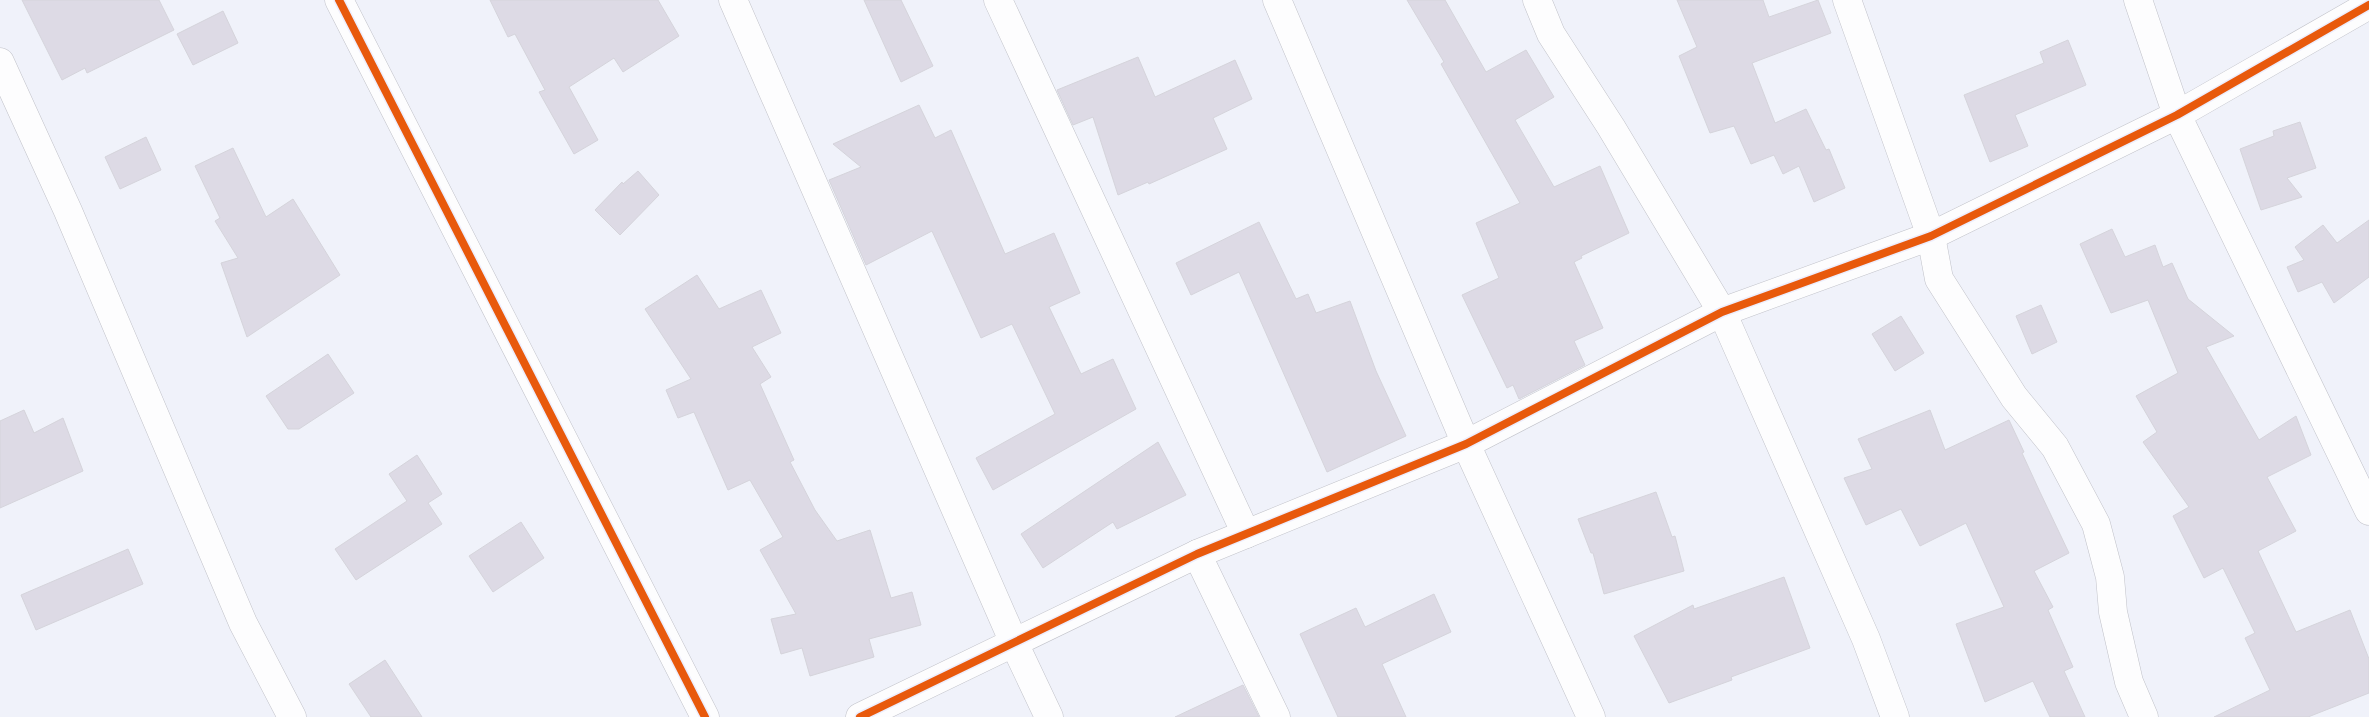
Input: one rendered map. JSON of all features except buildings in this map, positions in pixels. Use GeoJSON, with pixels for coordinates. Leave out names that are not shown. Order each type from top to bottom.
{"type":"FeatureCollection","features":[{"type":"Feature","properties":{"kind":"street"},"geometry":{"type":"LineString","coordinates":[[339,0],[705,717]]}},
{"type":"Feature","properties":{"kind":"street"},"geometry":{"type":"LineString","coordinates":[[733,0],[1014,642],[1049,717]]}},
{"type":"Feature","properties":{"kind":"street"},"geometry":{"type":"LineString","coordinates":[[998,0],[1246,534]]}},
{"type":"Feature","properties":{"kind":"street"},"geometry":{"type":"LineString","coordinates":[[1278,0],[1466,444],[1591,717]]}},
{"type":"Feature","properties":{"kind":"street"},"geometry":{"type":"LineString","coordinates":[[1536,0],[1550,34],[1610,127],[1722,312],[1866,640],[1894,717]]}},
{"type":"Feature","properties":{"kind":"street"},"geometry":{"type":"LineString","coordinates":[[1848,0],[1931,236],[1939,279],[2014,397],[2055,447],[2096,524],[2110,577],[2113,612],[2129,682],[2144,717]]}},
{"type":"Feature","properties":{"kind":"street"},"geometry":{"type":"LineString","coordinates":[[2138,0],[2177,115],[2369,511]]}},
{"type":"Feature","properties":{"kind":"street"},"geometry":{"type":"LineString","coordinates":[[860,717],[1197,554],[1466,444],[1722,312],[1931,236],[2177,115],[2369,5]]}},
{"type":"Feature","properties":{"kind":"street"},"geometry":{"type":"LineString","coordinates":[[0,62],[68,211],[243,623],[292,717]]}},
{"type":"Feature","properties":{"kind":"street"},"geometry":{"type":"LineString","coordinates":[[1197,554],[1276,717]]}},
{"type":"Feature","properties":{"kind":"cycle path"},"geometry":{"type":"LineString","coordinates":[[339,0],[705,717]]}},
{"type":"Feature","properties":{"kind":"cycle path"},"geometry":{"type":"LineString","coordinates":[[860,717],[1197,554],[1466,444],[1722,312],[1931,236],[2177,115],[2369,5]]}}]}
